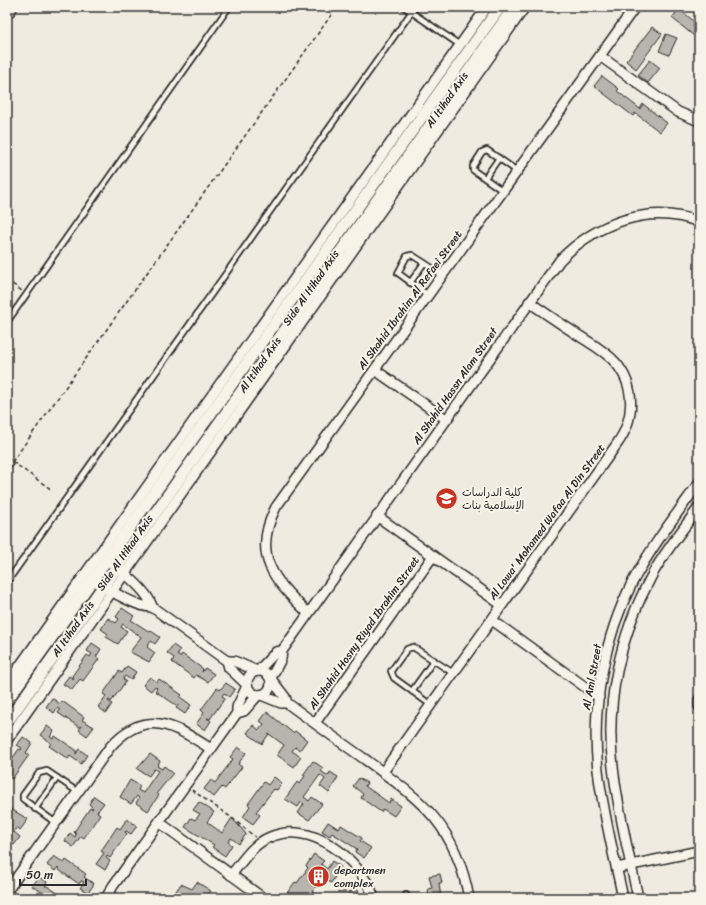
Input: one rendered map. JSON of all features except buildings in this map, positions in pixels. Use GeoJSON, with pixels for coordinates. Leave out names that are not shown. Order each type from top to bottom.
{"type":"FeatureCollection","features":[{"type":"Feature","properties":{"kind":"main road"},"geometry":{"type":"LineString","coordinates":[[7,11],[10,7]]}},
{"type":"Feature","properties":{"kind":"street","name":"Side Al Itihad Axis"},"geometry":{"type":"LineString","coordinates":[[7,684],[464,47],[487,7]]}},
{"type":"Feature","properties":{"kind":"street","name":"Al Itihad Axis"},"geometry":{"type":"LineString","coordinates":[[7,700],[107,561],[464,47],[500,7]]}},
{"type":"Feature","properties":{"kind":"street","name":"Al Itihad Axis"},"geometry":{"type":"LineString","coordinates":[[7,722],[108,589],[514,7]]}},
{"type":"Feature","properties":{"kind":"street","name":"Side Al Itihad Axis"},"geometry":{"type":"LineString","coordinates":[[121,570],[526,7]]}},
{"type":"Feature","properties":{"kind":"street","name":"Al Shahid Ibrahim Al Refaei Street"},"geometry":{"type":"LineString","coordinates":[[308,613],[288,594],[273,575],[266,552],[267,529],[276,507],[635,7]]}},
{"type":"Feature","properties":{"kind":"street"},"geometry":{"type":"LineString","coordinates":[[464,47],[478,57]]}},
{"type":"Feature","properties":{"kind":"street"},"geometry":{"type":"LineString","coordinates":[[600,56],[678,112],[699,121]]}},
{"type":"Feature","properties":{"kind":"street","name":"Al Shahid Hassn Alam Street"},"geometry":{"type":"LineString","coordinates":[[271,679],[281,659],[282,651],[308,613],[560,260],[572,248],[599,229],[619,221],[646,216],[679,217],[699,222]]}},
{"type":"Feature","properties":{"kind":"street","name":"Al Lowa' Mohamed Wafaa Al Din Street"},"geometry":{"type":"LineString","coordinates":[[383,772],[623,436],[629,422],[631,407],[627,383],[614,362],[607,355],[529,302]]}},
{"type":"Feature","properties":{"kind":"street"},"geometry":{"type":"LineString","coordinates":[[375,370],[446,419]]}},
{"type":"Feature","properties":{"kind":"street","name":"Al Aml Street"},"geometry":{"type":"LineString","coordinates":[[623,898],[598,769],[596,733],[598,698],[608,647],[628,593],[650,553],[699,483]]}},
{"type":"Feature","properties":{"kind":"street"},"geometry":{"type":"LineString","coordinates":[[638,898],[615,784],[612,754],[612,712],[616,677],[626,636],[644,591],[658,565],[699,507]]}},
{"type":"Feature","properties":{"kind":"street"},"geometry":{"type":"LineString","coordinates":[[377,516],[502,605]]}},
{"type":"Feature","properties":{"kind":"street","name":"Al Shahid Hosny Riyad Ibrahim Street"},"geometry":{"type":"LineString","coordinates":[[315,723],[433,556]]}},
{"type":"Feature","properties":{"kind":"street"},"geometry":{"type":"LineString","coordinates":[[107,561],[121,570],[150,600],[152,607]]}},
{"type":"Feature","properties":{"kind":"street"},"geometry":{"type":"LineString","coordinates":[[93,580],[108,589],[144,606],[152,607],[227,661],[234,661],[257,671],[264,672],[285,697],[287,703]]}},
{"type":"Feature","properties":{"kind":"street","name":"Side Al Itihad Axis"},"geometry":{"type":"LineString","coordinates":[[7,740],[108,589]]}},
{"type":"Feature","properties":{"kind":"street"},"geometry":{"type":"LineString","coordinates":[[492,620],[598,698]]}},
{"type":"Feature","properties":{"kind":"street","name":"Al Shahid Hassn Alam Street"},"geometry":{"type":"LineString","coordinates":[[257,671],[275,653],[282,651]]}},
{"type":"Feature","properties":{"kind":"street"},"geometry":{"type":"LineString","coordinates":[[227,661],[229,668],[247,685],[250,691],[281,703],[287,703],[422,802],[443,828],[458,858],[469,898]]}},
{"type":"Feature","properties":{"kind":"street"},"geometry":{"type":"LineString","coordinates":[[237,714],[237,706],[247,685],[249,676],[257,671]]}},
{"type":"Feature","properties":{"kind":"street"},"geometry":{"type":"LineString","coordinates":[[106,898],[158,822],[237,714],[244,711],[260,695],[270,689],[271,679]]}},
{"type":"Feature","properties":{"kind":"street"},"geometry":{"type":"LineString","coordinates":[[699,700],[699,706]]}},
{"type":"Feature","properties":{"kind":"street"},"geometry":{"type":"LineString","coordinates":[[7,892],[117,738],[137,727],[153,724],[170,726],[181,730],[211,749]]}},
{"type":"Feature","properties":{"kind":"street"},"geometry":{"type":"LineString","coordinates":[[158,822],[263,898]]}},
{"type":"Feature","properties":{"kind":"street"},"geometry":{"type":"LineString","coordinates":[[231,875],[261,842],[275,835],[284,833],[303,835],[321,841],[338,850],[353,862],[370,887],[374,898]]}},
{"type":"Feature","properties":{"kind":"street"},"geometry":{"type":"LineString","coordinates":[[617,868],[699,851]]}},
{"type":"Feature","properties":{"kind":"lane"},"geometry":{"type":"LineString","coordinates":[[7,322],[229,7]]}},
{"type":"Feature","properties":{"kind":"lane"},"geometry":{"type":"LineString","coordinates":[[404,7],[464,47]]}},
{"type":"Feature","properties":{"kind":"lane"},"geometry":{"type":"LineString","coordinates":[[7,582],[415,7]]}},
{"type":"Feature","properties":{"kind":"lane"},"geometry":{"type":"LineString","coordinates":[[503,191],[473,170],[472,167],[482,152],[487,150],[517,171]]}},
{"type":"Feature","properties":{"kind":"lane"},"geometry":{"type":"LineString","coordinates":[[485,178],[498,158]]}},
{"type":"Feature","properties":{"kind":"lane"},"geometry":{"type":"LineString","coordinates":[[428,295],[399,276],[398,272],[407,256],[412,255],[443,275]]}},
{"type":"Feature","properties":{"kind":"lane"},"geometry":{"type":"LineString","coordinates":[[410,283],[424,263]]}},
{"type":"Feature","properties":{"kind":"lane"},"geometry":{"type":"LineString","coordinates":[[431,705],[394,678],[391,673],[407,649],[414,647],[454,673]]}},
{"type":"Feature","properties":{"kind":"lane"},"geometry":{"type":"LineString","coordinates":[[412,691],[434,660]]}},
{"type":"Feature","properties":{"kind":"lane"},"geometry":{"type":"LineString","coordinates":[[56,823],[26,803],[23,797],[35,778],[43,770],[47,771],[78,792]]}},
{"type":"Feature","properties":{"kind":"lane"},"geometry":{"type":"LineString","coordinates":[[35,809],[57,778]]}},
{"type":"Feature","properties":{"kind":"lane"},"geometry":{"type":"LineString","coordinates":[[7,892],[15,898]]}},
{"type":"Feature","properties":{"kind":"path"},"geometry":{"type":"LineString","coordinates":[[7,473],[13,462],[337,7]]}},
{"type":"Feature","properties":{"kind":"path"},"geometry":{"type":"LineString","coordinates":[[7,280],[27,294]]}},
{"type":"Feature","properties":{"kind":"path"},"geometry":{"type":"LineString","coordinates":[[7,458],[52,490]]}},
{"type":"Feature","properties":{"kind":"path"},"geometry":{"type":"LineString","coordinates":[[185,785],[232,818],[261,842]]}},
{"type":"Feature","properties":{"kind":"path"},"geometry":{"type":"LineString","coordinates":[[342,898],[341,894],[345,890],[356,886],[370,887]]}},
{"type":"Feature","properties":{"kind":"place","name":"كلية الدراسات الإسلامية بنات"},"geometry":{"type":"Point","coordinates":[447,498]}},
{"type":"Feature","properties":{"kind":"place","name":"departmen complex"},"geometry":{"type":"Point","coordinates":[319,876]}}]}
